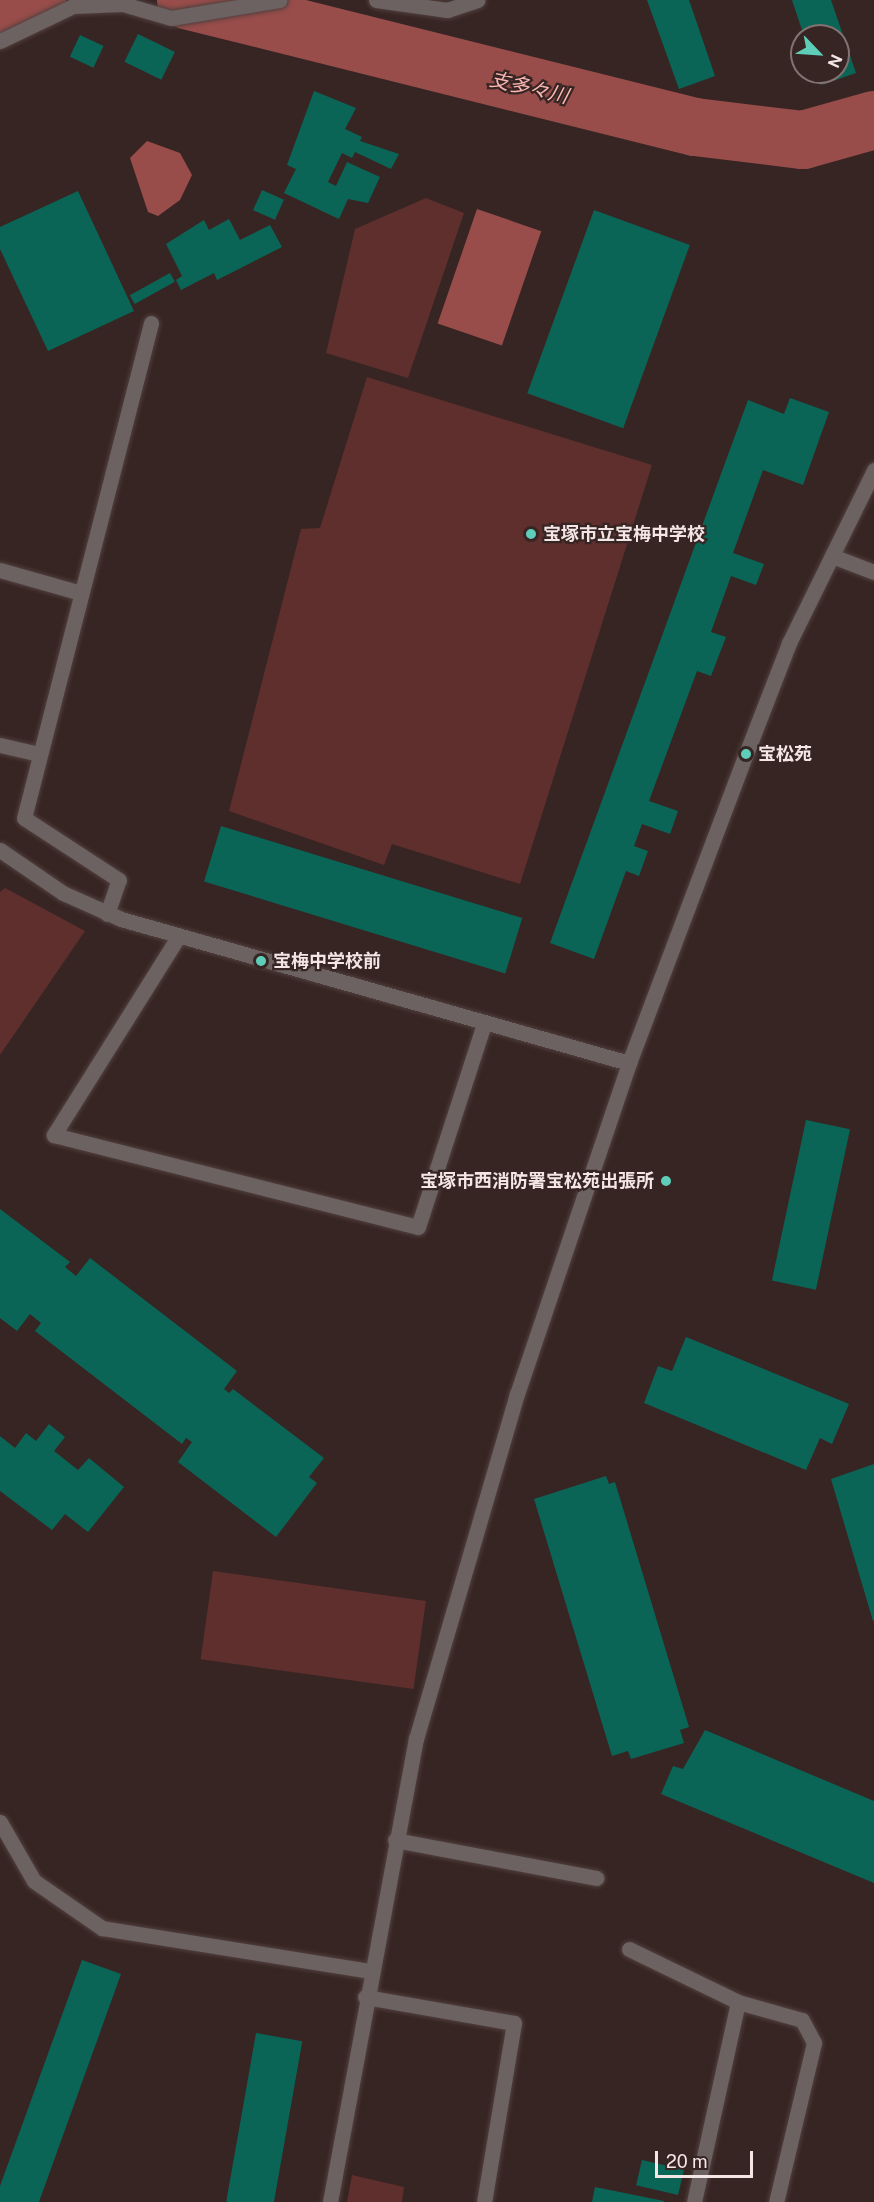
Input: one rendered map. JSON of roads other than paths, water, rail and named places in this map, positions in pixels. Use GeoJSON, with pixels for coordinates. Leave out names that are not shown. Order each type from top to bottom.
{"type":"FeatureCollection","features":[{"type":"Feature","properties":{"kind":"street"},"geometry":{"type":"LineString","coordinates":[[0,41],[73,6],[123,4],[171,18],[280,0]]}},
{"type":"Feature","properties":{"kind":"street"},"geometry":{"type":"LineString","coordinates":[[376,0],[447,10],[477,0]]}},
{"type":"Feature","properties":{"kind":"street"},"geometry":{"type":"LineString","coordinates":[[107,914],[119,880],[24,818],[151,323]]}},
{"type":"Feature","properties":{"kind":"street"},"geometry":{"type":"LineString","coordinates":[[330,2202],[365,1997],[416,1739],[517,1394],[629,1063],[789,643],[874,470]]}},
{"type":"Feature","properties":{"kind":"street"},"geometry":{"type":"LineString","coordinates":[[832,556],[874,572]]}},
{"type":"Feature","properties":{"kind":"street"},"geometry":{"type":"LineString","coordinates":[[0,570],[81,593]]}},
{"type":"Feature","properties":{"kind":"street"},"geometry":{"type":"LineString","coordinates":[[0,745],[39,754]]}},
{"type":"Feature","properties":{"kind":"street"},"geometry":{"type":"LineString","coordinates":[[0,850],[63,894],[107,914],[178,937],[629,1063]]}},
{"type":"Feature","properties":{"kind":"street"},"geometry":{"type":"LineString","coordinates":[[178,937],[54,1135],[418,1227],[484,1024]]}},
{"type":"Feature","properties":{"kind":"street"},"geometry":{"type":"LineString","coordinates":[[0,1822],[34,1881],[102,1928],[370,1971]]}},
{"type":"Feature","properties":{"kind":"street"},"geometry":{"type":"LineString","coordinates":[[395,1840],[596,1878]]}},
{"type":"Feature","properties":{"kind":"street"},"geometry":{"type":"LineString","coordinates":[[629,1949],[738,2002],[802,2020],[814,2043],[776,2202]]}},
{"type":"Feature","properties":{"kind":"street"},"geometry":{"type":"LineString","coordinates":[[365,1997],[514,2024],[484,2202]]}},
{"type":"Feature","properties":{"kind":"street"},"geometry":{"type":"LineString","coordinates":[[694,2202],[738,2002]]}},
{"type":"Feature","properties":{"kind":"waterway","name":"支多々川"},"geometry":{"type":"LineString","coordinates":[[0,10],[38,0]]}},
{"type":"Feature","properties":{"kind":"waterway","name":"支多々川"},"geometry":{"type":"LineString","coordinates":[[186,0],[695,127],[803,140],[874,120]]}},
{"type":"Feature","properties":{"kind":"place","name":"宝塚市立宝梅中学校"},"geometry":{"type":"Point","coordinates":[531,534]}},
{"type":"Feature","properties":{"kind":"place","name":"宝松苑"},"geometry":{"type":"Point","coordinates":[746,754]}},
{"type":"Feature","properties":{"kind":"place","name":"宝梅中学校前"},"geometry":{"type":"Point","coordinates":[261,961]}},
{"type":"Feature","properties":{"kind":"place","name":"宝塚市西消防署宝松苑出張所"},"geometry":{"type":"Point","coordinates":[666,1181]}}]}
